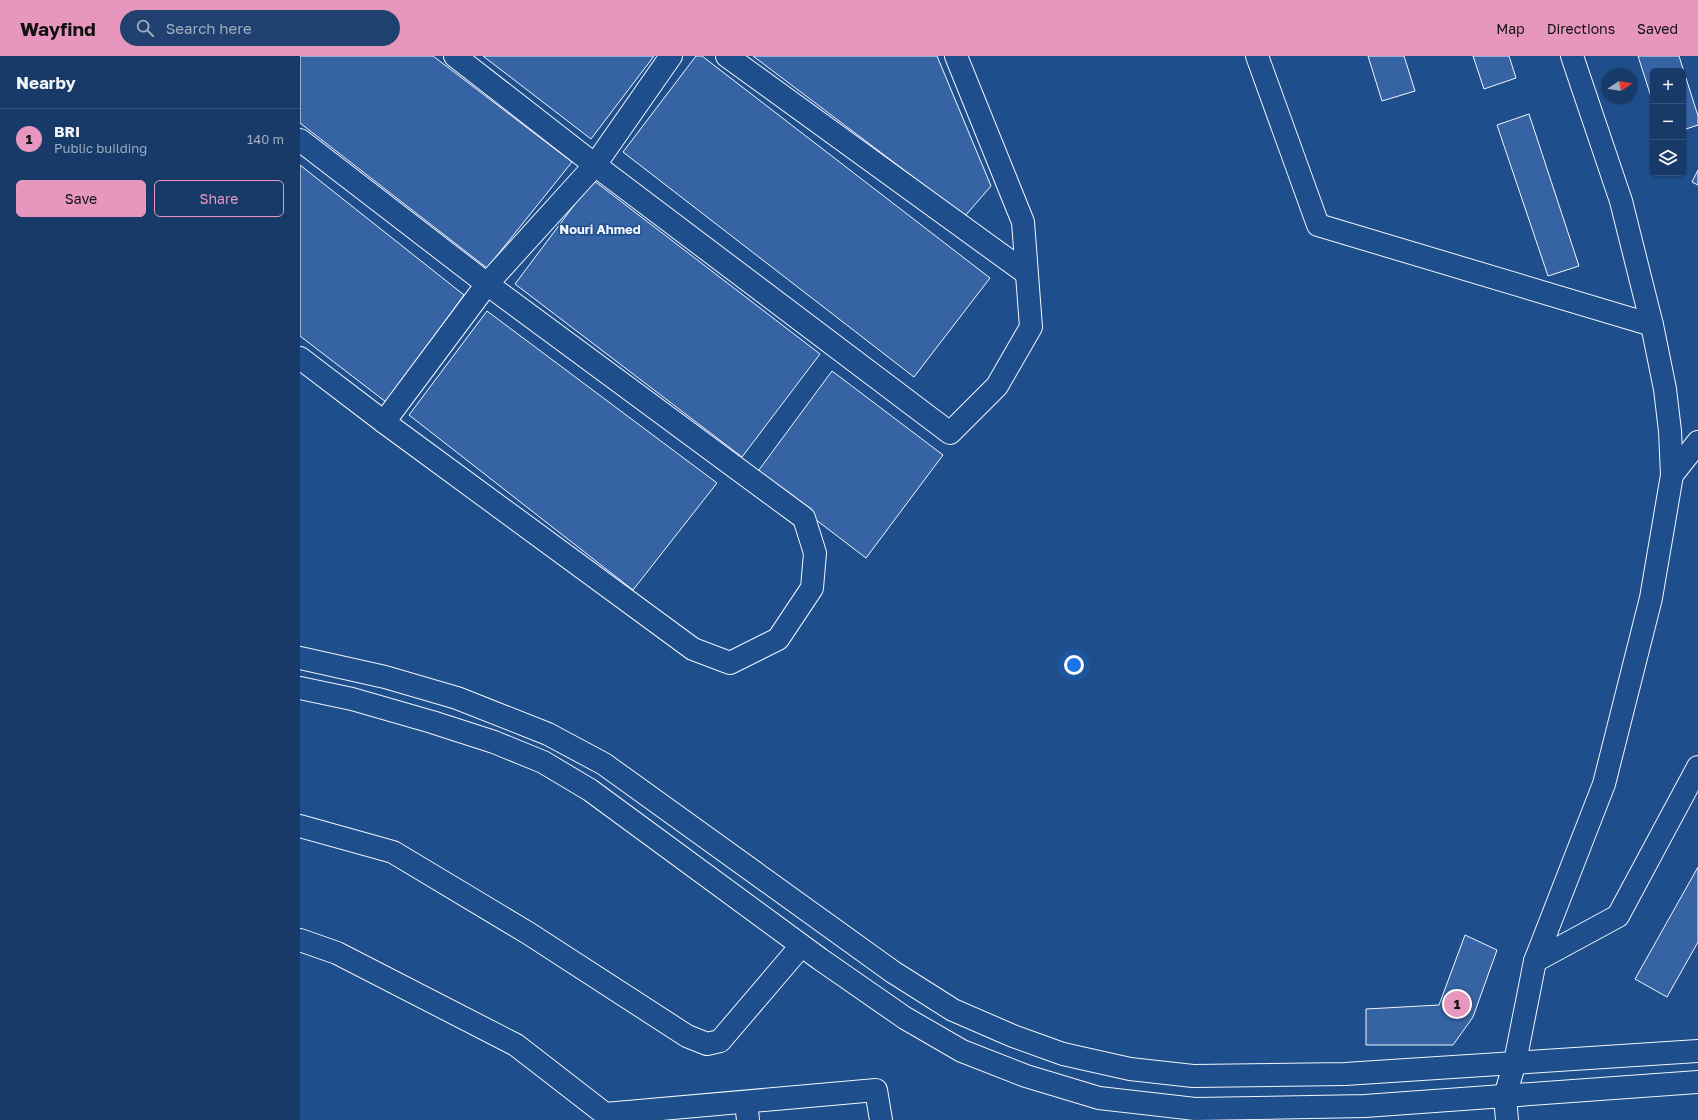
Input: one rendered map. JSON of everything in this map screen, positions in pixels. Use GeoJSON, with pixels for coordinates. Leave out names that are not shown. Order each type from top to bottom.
{"type":"FeatureCollection","features":[{"type":"Feature","properties":{"kind":"street"},"geometry":{"type":"LineString","coordinates":[[455,56],[595,166],[950,433],[997,386],[1031,327],[1023,222],[956,56]]}},
{"type":"Feature","properties":{"kind":"street"},"geometry":{"type":"LineString","coordinates":[[384,422],[487,284],[595,166],[671,56]]}},
{"type":"Feature","properties":{"kind":"street"},"geometry":{"type":"LineString","coordinates":[[727,56],[1026,273]]}},
{"type":"Feature","properties":{"kind":"street"},"geometry":{"type":"LineString","coordinates":[[1257,56],[1318,225],[1652,324]]}},
{"type":"Feature","properties":{"kind":"street"},"geometry":{"type":"LineString","coordinates":[[1507,1120],[1505,1096],[1515,1062],[1535,961],[1604,784],[1651,598],[1672,475],[1670,431],[1665,389],[1652,324],[1621,202],[1572,56]]}},
{"type":"Feature","properties":{"kind":"street"},"geometry":{"type":"LineString","coordinates":[[300,140],[487,284],[804,518],[815,554],[812,588],[778,639],[730,663],[693,649],[384,422],[300,358]]}},
{"type":"Feature","properties":{"kind":"street"},"geometry":{"type":"LineString","coordinates":[[1672,475],[1698,442]]}},
{"type":"Feature","properties":{"kind":"street"},"geometry":{"type":"LineString","coordinates":[[300,658],[385,677],[457,698],[548,734],[604,764],[893,972],[953,1010],[1013,1036],[1063,1054],[1130,1069],[1193,1076],[1345,1074],[1698,1051]]}},
{"type":"Feature","properties":{"kind":"street"},"geometry":{"type":"LineString","coordinates":[[300,688],[352,698],[432,722],[494,742],[543,762],[590,790],[801,946],[905,1018],[962,1051],[1026,1076],[1099,1098],[1195,1115],[1365,1106],[1698,1082]]}},
{"type":"Feature","properties":{"kind":"street"},"geometry":{"type":"LineString","coordinates":[[1535,961],[1618,916],[1698,767]]}},
{"type":"Feature","properties":{"kind":"street"},"geometry":{"type":"LineString","coordinates":[[300,826],[392,852],[528,933],[687,1036],[707,1044],[720,1041],[801,946]]}},
{"type":"Feature","properties":{"kind":"street"},"geometry":{"type":"LineString","coordinates":[[300,940],[337,953],[516,1045],[605,1117],[747,1111],[876,1090],[881,1120]]}},
{"type":"Feature","properties":{"kind":"building"},"geometry":{"type":"Polygon","coordinates":[[[300,56],[433,56],[572,162],[487,268],[300,123],[300,56]]]}},
{"type":"Feature","properties":{"kind":"building"},"geometry":{"type":"Polygon","coordinates":[[[483,56],[654,56],[591,139],[483,56]]]}},
{"type":"Feature","properties":{"kind":"building"},"geometry":{"type":"Polygon","coordinates":[[[696,56],[702,56],[990,278],[914,377],[623,152],[696,56]]]}},
{"type":"Feature","properties":{"kind":"building"},"geometry":{"type":"Polygon","coordinates":[[[753,56],[937,56],[991,186],[965,216],[753,56]]]}},
{"type":"Feature","properties":{"kind":"building"},"geometry":{"type":"Polygon","coordinates":[[[1368,56],[1404,56],[1415,91],[1382,101],[1368,56]]]}},
{"type":"Feature","properties":{"kind":"building"},"geometry":{"type":"Polygon","coordinates":[[[1473,56],[1509,56],[1516,78],[1484,89],[1473,56]]]}},
{"type":"Feature","properties":{"kind":"building"},"geometry":{"type":"Polygon","coordinates":[[[1638,56],[1679,56],[1683,68],[1650,68],[1650,94],[1638,56]]]}},
{"type":"Feature","properties":{"kind":"building"},"geometry":{"type":"Polygon","coordinates":[[[1686,78],[1698,116],[1698,125],[1686,129],[1686,78]]]}},
{"type":"Feature","properties":{"kind":"building"},"geometry":{"type":"Polygon","coordinates":[[[1529,114],[1579,266],[1548,276],[1497,125],[1529,114]]]}},
{"type":"Feature","properties":{"kind":"building"},"geometry":{"type":"Polygon","coordinates":[[[300,165],[464,295],[386,402],[300,336],[300,165]]]}},
{"type":"Feature","properties":{"kind":"building"},"geometry":{"type":"Polygon","coordinates":[[[1698,170],[1698,185],[1692,182],[1698,170]]]}},
{"type":"Feature","properties":{"kind":"building"},"geometry":{"type":"Polygon","coordinates":[[[593,180],[820,354],[742,457],[515,284],[593,180]]]}},
{"type":"Feature","properties":{"kind":"building"},"geometry":{"type":"Polygon","coordinates":[[[487,311],[717,483],[633,590],[409,415],[487,311]]]}},
{"type":"Feature","properties":{"kind":"building"},"geometry":{"type":"Polygon","coordinates":[[[832,371],[943,455],[866,558],[756,474],[832,371]]]}},
{"type":"Feature","properties":{"kind":"building"},"geometry":{"type":"Polygon","coordinates":[[[1698,867],[1698,942],[1667,997],[1635,979],[1698,867]]]}},
{"type":"Feature","properties":{"kind":"building"},"geometry":{"type":"Polygon","coordinates":[[[1465,935],[1497,950],[1473,1017],[1453,1045],[1366,1045],[1366,1009],[1439,1005],[1465,935]]]}},
{"type":"Feature","properties":{"kind":"place","name":"BRI"},"geometry":{"type":"Point","coordinates":[1457,1004]}},
{"type":"Feature","properties":{"kind":"district","name":"Nouri Ahmed"},"geometry":{"type":"Point","coordinates":[600,229]}}]}
